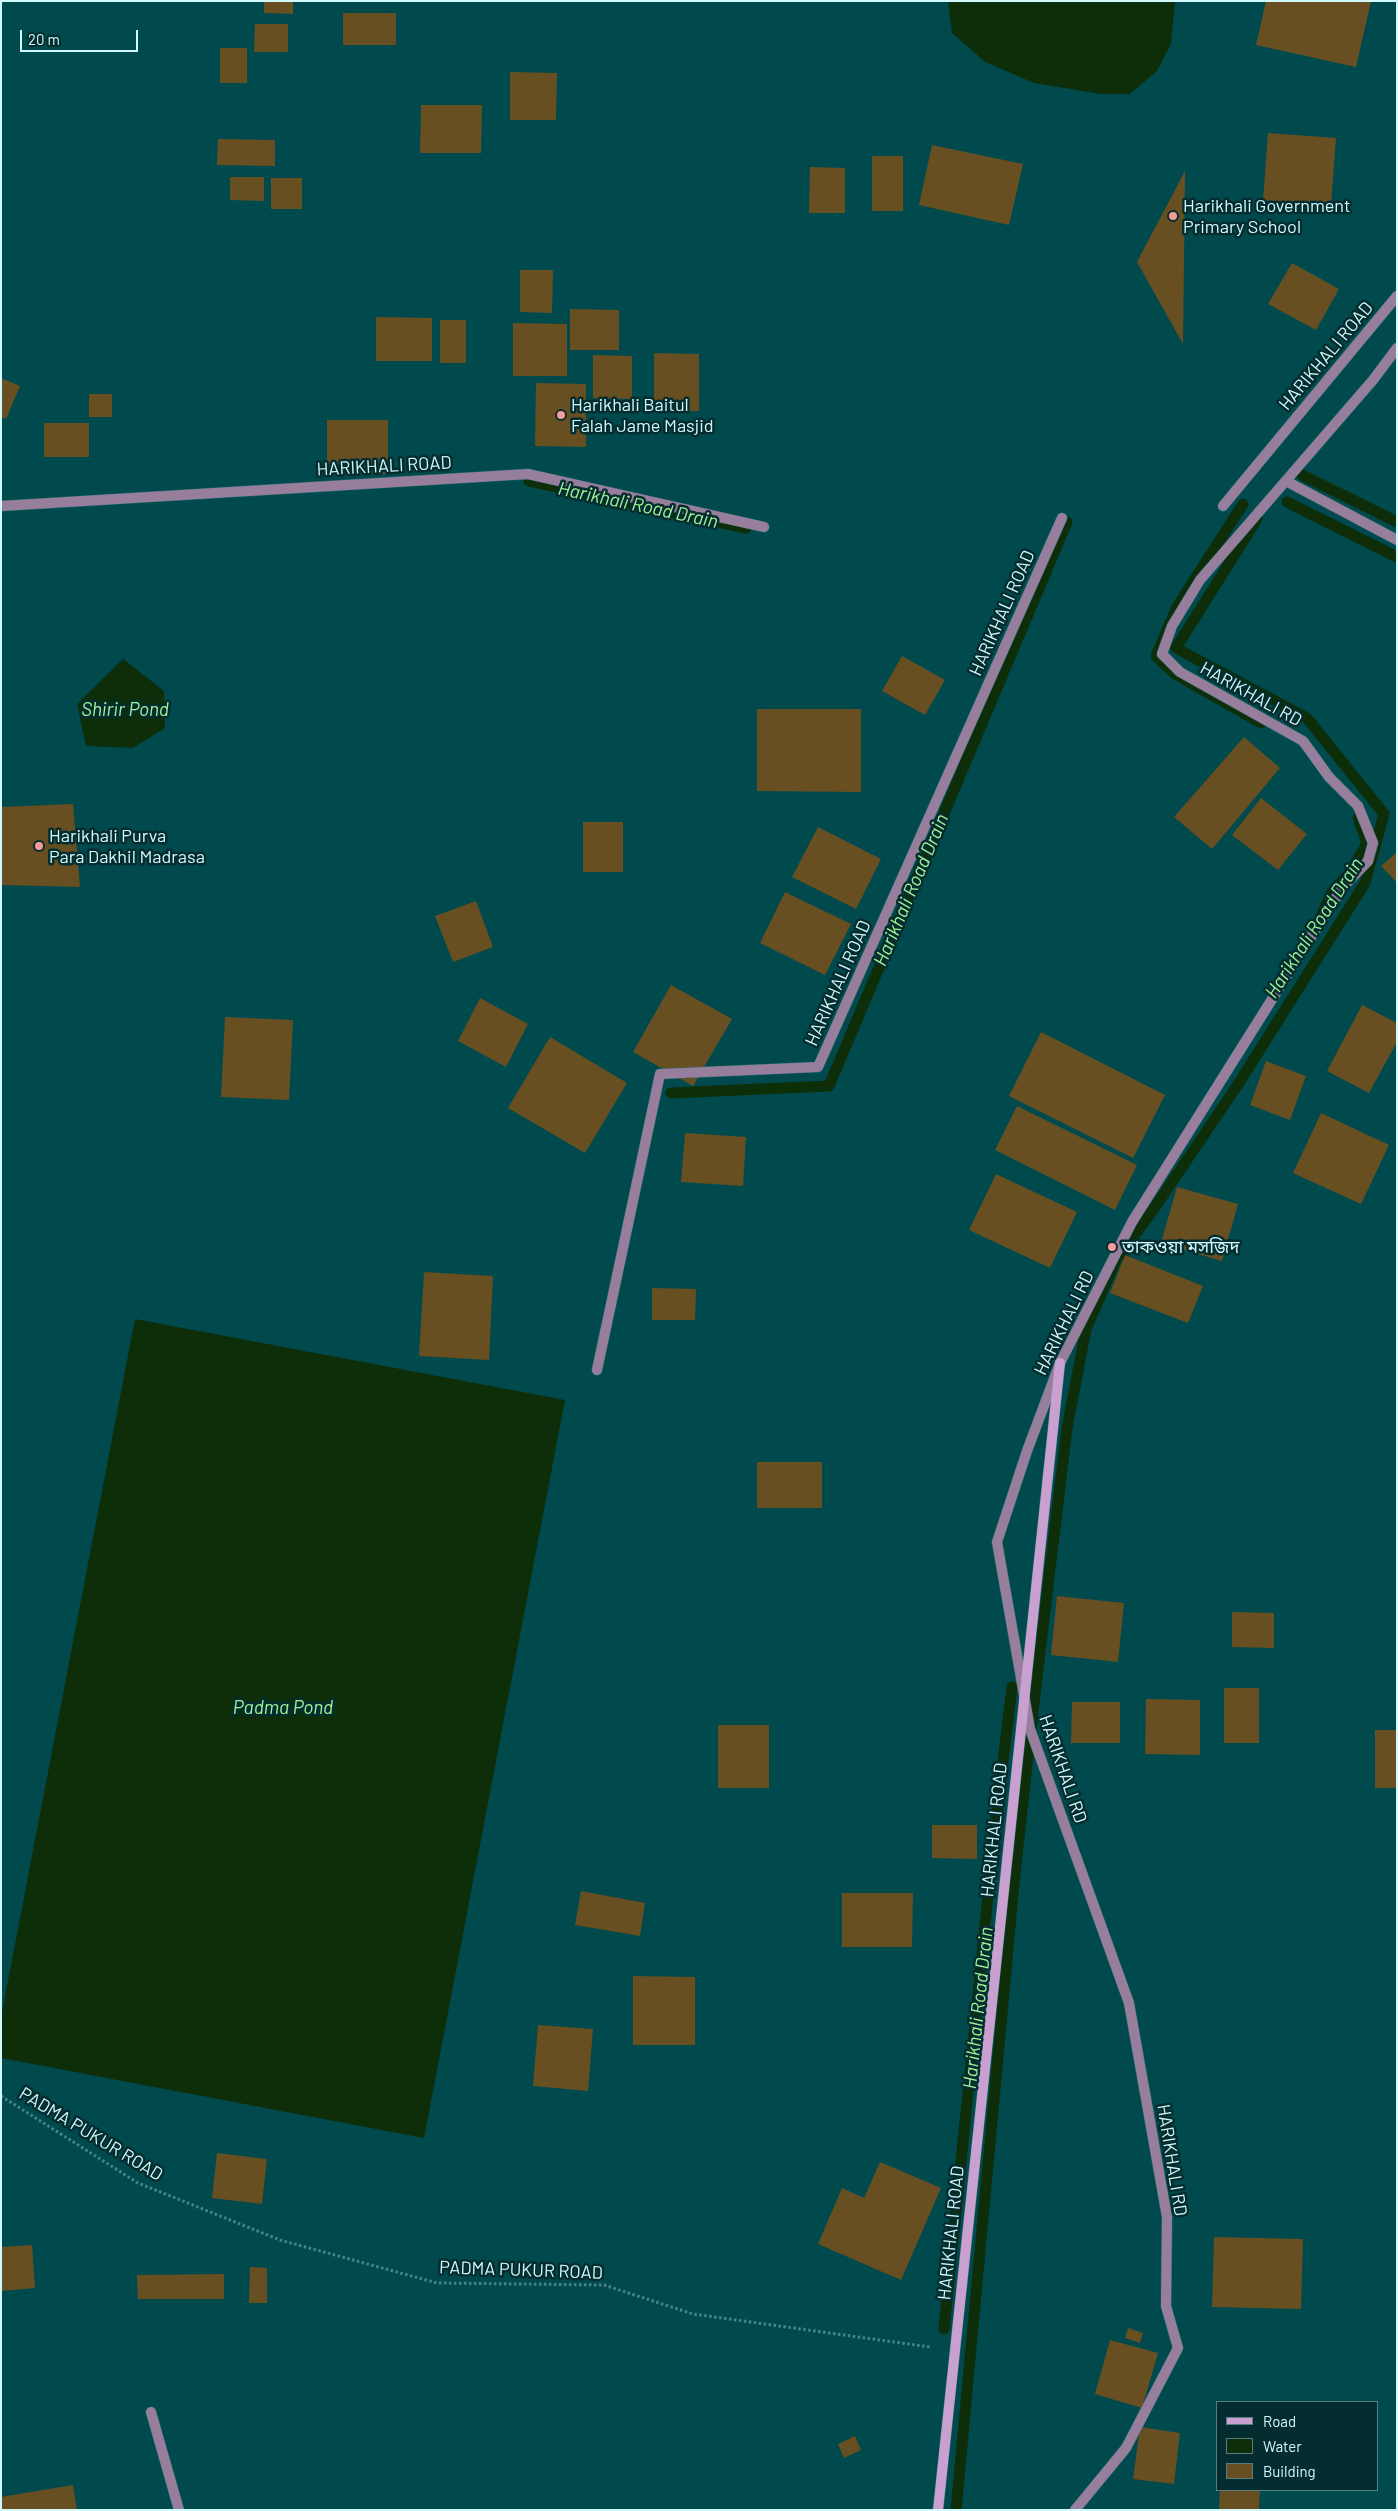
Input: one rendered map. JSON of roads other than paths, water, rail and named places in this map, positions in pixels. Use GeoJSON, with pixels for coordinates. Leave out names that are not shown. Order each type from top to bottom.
{"type":"FeatureCollection","features":[{"type":"Feature","properties":{"kind":"main road","name":"HARIKHALI ROAD"},"geometry":{"type":"LineString","coordinates":[[938,2510],[1060,1364]]}},
{"type":"Feature","properties":{"kind":"street","name":"HARIKHALI ROAD"},"geometry":{"type":"LineString","coordinates":[[1223,506],[1397,296]]}},
{"type":"Feature","properties":{"kind":"street","name":"HARIKHALI RD"},"geometry":{"type":"LineString","coordinates":[[1075,2510],[1126,2448],[1178,2348],[1166,2306],[1167,2217],[1129,2003],[1030,1728],[997,1542],[1027,1450],[1060,1364],[1132,1222],[1342,888],[1368,861],[1373,843],[1358,806],[1329,777],[1303,741],[1180,672],[1162,654],[1172,626],[1200,580],[1373,380],[1397,348]]}},
{"type":"Feature","properties":{"kind":"street","name":"HARIKHALI ROAD"},"geometry":{"type":"LineString","coordinates":[[1,506],[528,474],[764,527]]}},
{"type":"Feature","properties":{"kind":"street"},"geometry":{"type":"LineString","coordinates":[[1286,481],[1397,540]]}},
{"type":"Feature","properties":{"kind":"street","name":"HARIKHALI ROAD"},"geometry":{"type":"LineString","coordinates":[[597,1370],[660,1074],[818,1067],[1062,518]]}},
{"type":"Feature","properties":{"kind":"street"},"geometry":{"type":"LineString","coordinates":[[151,2412],[179,2510]]}},
{"type":"Feature","properties":{"kind":"water"},"geometry":{"type":"Polygon","coordinates":[[[948,1],[1175,1],[1171,44],[1157,71],[1130,94],[1101,94],[1034,83],[985,62],[952,33],[948,1]]]}},
{"type":"Feature","properties":{"kind":"water","name":"Shirir Pond"},"geometry":{"type":"Polygon","coordinates":[[[123,659],[164,691],[165,728],[133,748],[86,746],[77,704],[123,659]]]}},
{"type":"Feature","properties":{"kind":"water","name":"Padma Pond"},"geometry":{"type":"Polygon","coordinates":[[[135,1319],[565,1400],[424,2138],[1,2058],[1,2017],[135,1319]]]}},
{"type":"Feature","properties":{"kind":"waterway"},"geometry":{"type":"LineString","coordinates":[[1302,475],[1397,522]]}},
{"type":"Feature","properties":{"kind":"waterway","name":"Harikhali Road Drain"},"geometry":{"type":"LineString","coordinates":[[529,481],[746,528]]}},
{"type":"Feature","properties":{"kind":"waterway"},"geometry":{"type":"LineString","coordinates":[[1287,502],[1397,557]]}},
{"type":"Feature","properties":{"kind":"waterway","name":"Harikhali Road Drain"},"geometry":{"type":"LineString","coordinates":[[1243,504],[1177,607],[1156,656],[1175,674],[1261,723]]}},
{"type":"Feature","properties":{"kind":"waterway"},"geometry":{"type":"LineString","coordinates":[[956,2510],[1015,1873],[1067,1428],[1086,1329],[1116,1260],[1151,1213],[1237,1086],[1365,883],[1384,814],[1307,718],[1176,648],[1257,519]]}},
{"type":"Feature","properties":{"kind":"waterway","name":"Harikhali Road Drain"},"geometry":{"type":"LineString","coordinates":[[671,1093],[829,1086],[1067,522]]}},
{"type":"Feature","properties":{"kind":"waterway","name":"Harikhali Road Drain"},"geometry":{"type":"LineString","coordinates":[[1321,916],[1332,892],[1351,871],[1367,843],[1358,818]]}},
{"type":"Feature","properties":{"kind":"waterway","name":"Harikhali Road Drain"},"geometry":{"type":"LineString","coordinates":[[944,2329],[994,1836],[1012,1687]]}},
{"type":"Feature","properties":{"kind":"place","name":"Harikhali Government Primary School"},"geometry":{"type":"Point","coordinates":[1173,216]}},
{"type":"Feature","properties":{"kind":"place","name":"Harikhali Baitul Falah Jame Masjid"},"geometry":{"type":"Point","coordinates":[561,415]}},
{"type":"Feature","properties":{"kind":"place","name":"Harikhali Purva Para Dakhil Madrasa"},"geometry":{"type":"Point","coordinates":[39,846]}},
{"type":"Feature","properties":{"kind":"place","name":"তাকওয়া মসজিদ"},"geometry":{"type":"Point","coordinates":[1112,1247]}}]}
